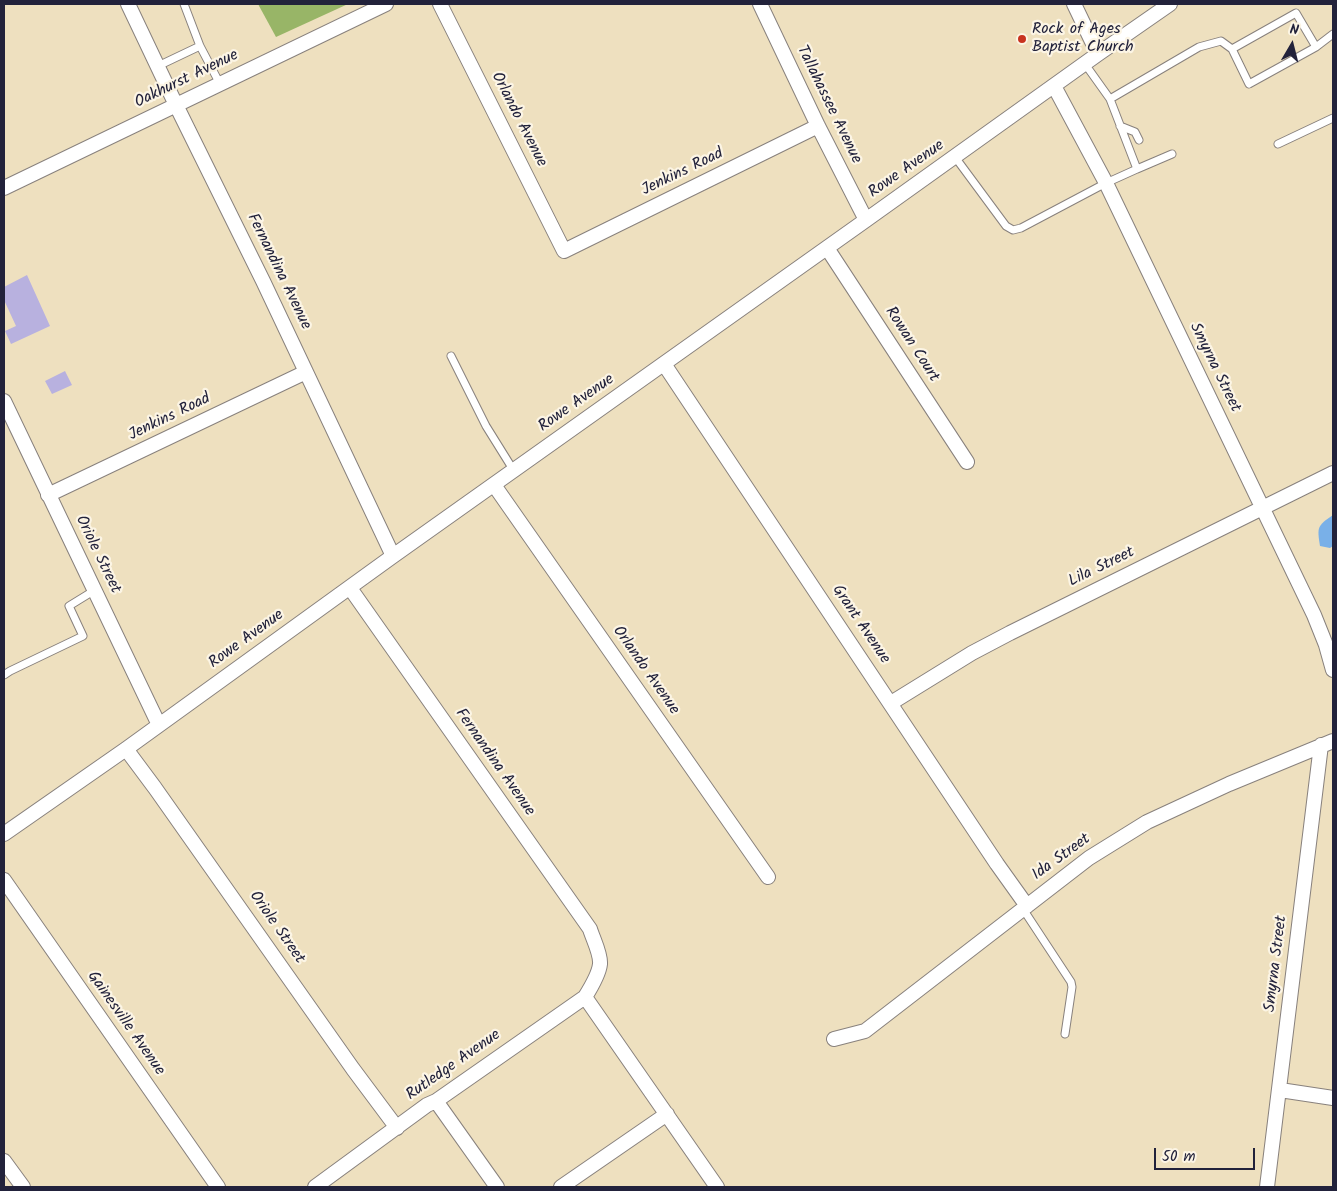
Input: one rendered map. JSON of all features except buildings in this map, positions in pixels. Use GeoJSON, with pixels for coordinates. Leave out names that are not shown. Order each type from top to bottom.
{"type":"FeatureCollection","features":[{"type":"Feature","properties":{"kind":"street","name":"Fernandina Avenue"},"geometry":{"type":"LineString","coordinates":[[128,4],[176,105],[264,280],[393,556]]}},
{"type":"Feature","properties":{"kind":"street","name":"Oakhurst Avenue"},"geometry":{"type":"LineString","coordinates":[[4,188],[386,4]]}},
{"type":"Feature","properties":{"kind":"street","name":"Orlando Avenue"},"geometry":{"type":"LineString","coordinates":[[440,4],[564,251]]}},
{"type":"Feature","properties":{"kind":"street","name":"Tallahassee Avenue"},"geometry":{"type":"LineString","coordinates":[[760,4],[818,126],[866,220]]}},
{"type":"Feature","properties":{"kind":"street"},"geometry":{"type":"LineString","coordinates":[[1074,4],[1098,54]]}},
{"type":"Feature","properties":{"kind":"street","name":"Rowe Avenue"},"geometry":{"type":"LineString","coordinates":[[4,834],[126,749],[393,556],[1170,4]]}},
{"type":"Feature","properties":{"kind":"street","name":"Smyrna Street"},"geometry":{"type":"LineString","coordinates":[[1054,86],[1106,183],[1314,615],[1326,645],[1333,670]]}},
{"type":"Feature","properties":{"kind":"street","name":"Jenkins Road"},"geometry":{"type":"LineString","coordinates":[[564,251],[818,126]]}},
{"type":"Feature","properties":{"kind":"street","name":"Rowan Court"},"geometry":{"type":"LineString","coordinates":[[827,248],[967,462]]}},
{"type":"Feature","properties":{"kind":"street","name":"Grant Avenue"},"geometry":{"type":"LineString","coordinates":[[664,364],[1025,907]]}},
{"type":"Feature","properties":{"kind":"street","name":"Jenkins Road"},"geometry":{"type":"LineString","coordinates":[[48,495],[306,372]]}},
{"type":"Feature","properties":{"kind":"street","name":"Oriole Street"},"geometry":{"type":"LineString","coordinates":[[4,401],[159,725]]}},
{"type":"Feature","properties":{"kind":"street","name":"Lila Street"},"geometry":{"type":"LineString","coordinates":[[891,703],[972,653],[1010,633],[1333,473]]}},
{"type":"Feature","properties":{"kind":"street","name":"Orlando Avenue"},"geometry":{"type":"LineString","coordinates":[[494,485],[768,877]]}},
{"type":"Feature","properties":{"kind":"street","name":"Fernandina Avenue"},"geometry":{"type":"LineString","coordinates":[[350,588],[590,929],[597,948],[600,964]]}},
{"type":"Feature","properties":{"kind":"street","name":"Smyrna Street"},"geometry":{"type":"LineString","coordinates":[[1267,1187],[1327,743]]}},
{"type":"Feature","properties":{"kind":"street","name":"Ida Street"},"geometry":{"type":"LineString","coordinates":[[834,1040],[865,1030],[1089,858],[1147,822],[1229,784],[1327,743]]}},
{"type":"Feature","properties":{"kind":"street","name":"Oriole Street"},"geometry":{"type":"LineString","coordinates":[[126,749],[397,1128]]}},
{"type":"Feature","properties":{"kind":"street","name":"Gainesville Avenue"},"geometry":{"type":"LineString","coordinates":[[4,880],[218,1187]]}},
{"type":"Feature","properties":{"kind":"street","name":"Rutledge Avenue"},"geometry":{"type":"LineString","coordinates":[[315,1187],[428,1105],[585,997],[593,984],[600,964]]}},
{"type":"Feature","properties":{"kind":"street"},"geometry":{"type":"LineString","coordinates":[[585,997],[717,1187]]}},
{"type":"Feature","properties":{"kind":"street"},"geometry":{"type":"LineString","coordinates":[[1280,1090],[1333,1098]]}},
{"type":"Feature","properties":{"kind":"street"},"geometry":{"type":"LineString","coordinates":[[436,1101],[497,1187]]}},
{"type":"Feature","properties":{"kind":"street"},"geometry":{"type":"LineString","coordinates":[[560,1187],[667,1114]]}},
{"type":"Feature","properties":{"kind":"street"},"geometry":{"type":"LineString","coordinates":[[4,1161],[23,1187]]}},
{"type":"Feature","properties":{"kind":"lane"},"geometry":{"type":"LineString","coordinates":[[184,4],[200,46],[220,84]]}},
{"type":"Feature","properties":{"kind":"lane"},"geometry":{"type":"LineString","coordinates":[[1232,48],[1296,13],[1316,47]]}},
{"type":"Feature","properties":{"kind":"lane"},"geometry":{"type":"LineString","coordinates":[[1110,99],[1198,47],[1221,41],[1232,48],[1249,84],[1316,47],[1333,34]]}},
{"type":"Feature","properties":{"kind":"lane"},"geometry":{"type":"LineString","coordinates":[[158,66],[200,46]]}},
{"type":"Feature","properties":{"kind":"lane"},"geometry":{"type":"LineString","coordinates":[[1084,64],[1110,99],[1137,169]]}},
{"type":"Feature","properties":{"kind":"lane"},"geometry":{"type":"LineString","coordinates":[[1278,144],[1333,118]]}},
{"type":"Feature","properties":{"kind":"lane"},"geometry":{"type":"LineString","coordinates":[[1120,126],[1135,132],[1139,140]]}},
{"type":"Feature","properties":{"kind":"lane"},"geometry":{"type":"LineString","coordinates":[[955,157],[1006,226],[1013,230],[1021,228],[1106,183],[1137,169],[1150,160],[1172,154]]}},
{"type":"Feature","properties":{"kind":"lane"},"geometry":{"type":"LineString","coordinates":[[451,356],[486,426],[514,471]]}},
{"type":"Feature","properties":{"kind":"lane"},"geometry":{"type":"LineString","coordinates":[[4,676],[10,670],[83,636],[69,606],[95,590]]}},
{"type":"Feature","properties":{"kind":"lane"},"geometry":{"type":"LineString","coordinates":[[1025,907],[1071,982],[1066,1034]]}},
{"type":"Feature","properties":{"kind":"green space"},"geometry":{"type":"Polygon","coordinates":[[[258,4],[348,4],[276,37],[258,4]]]}},
{"type":"Feature","properties":{"kind":"water"},"geometry":{"type":"Polygon","coordinates":[[[1333,515],[1333,546],[1330,548],[1320,546],[1319,528],[1333,515]]]}},
{"type":"Feature","properties":{"kind":"place","name":"Rock of Ages Baptist Church"},"geometry":{"type":"Point","coordinates":[1022,39]}}]}
